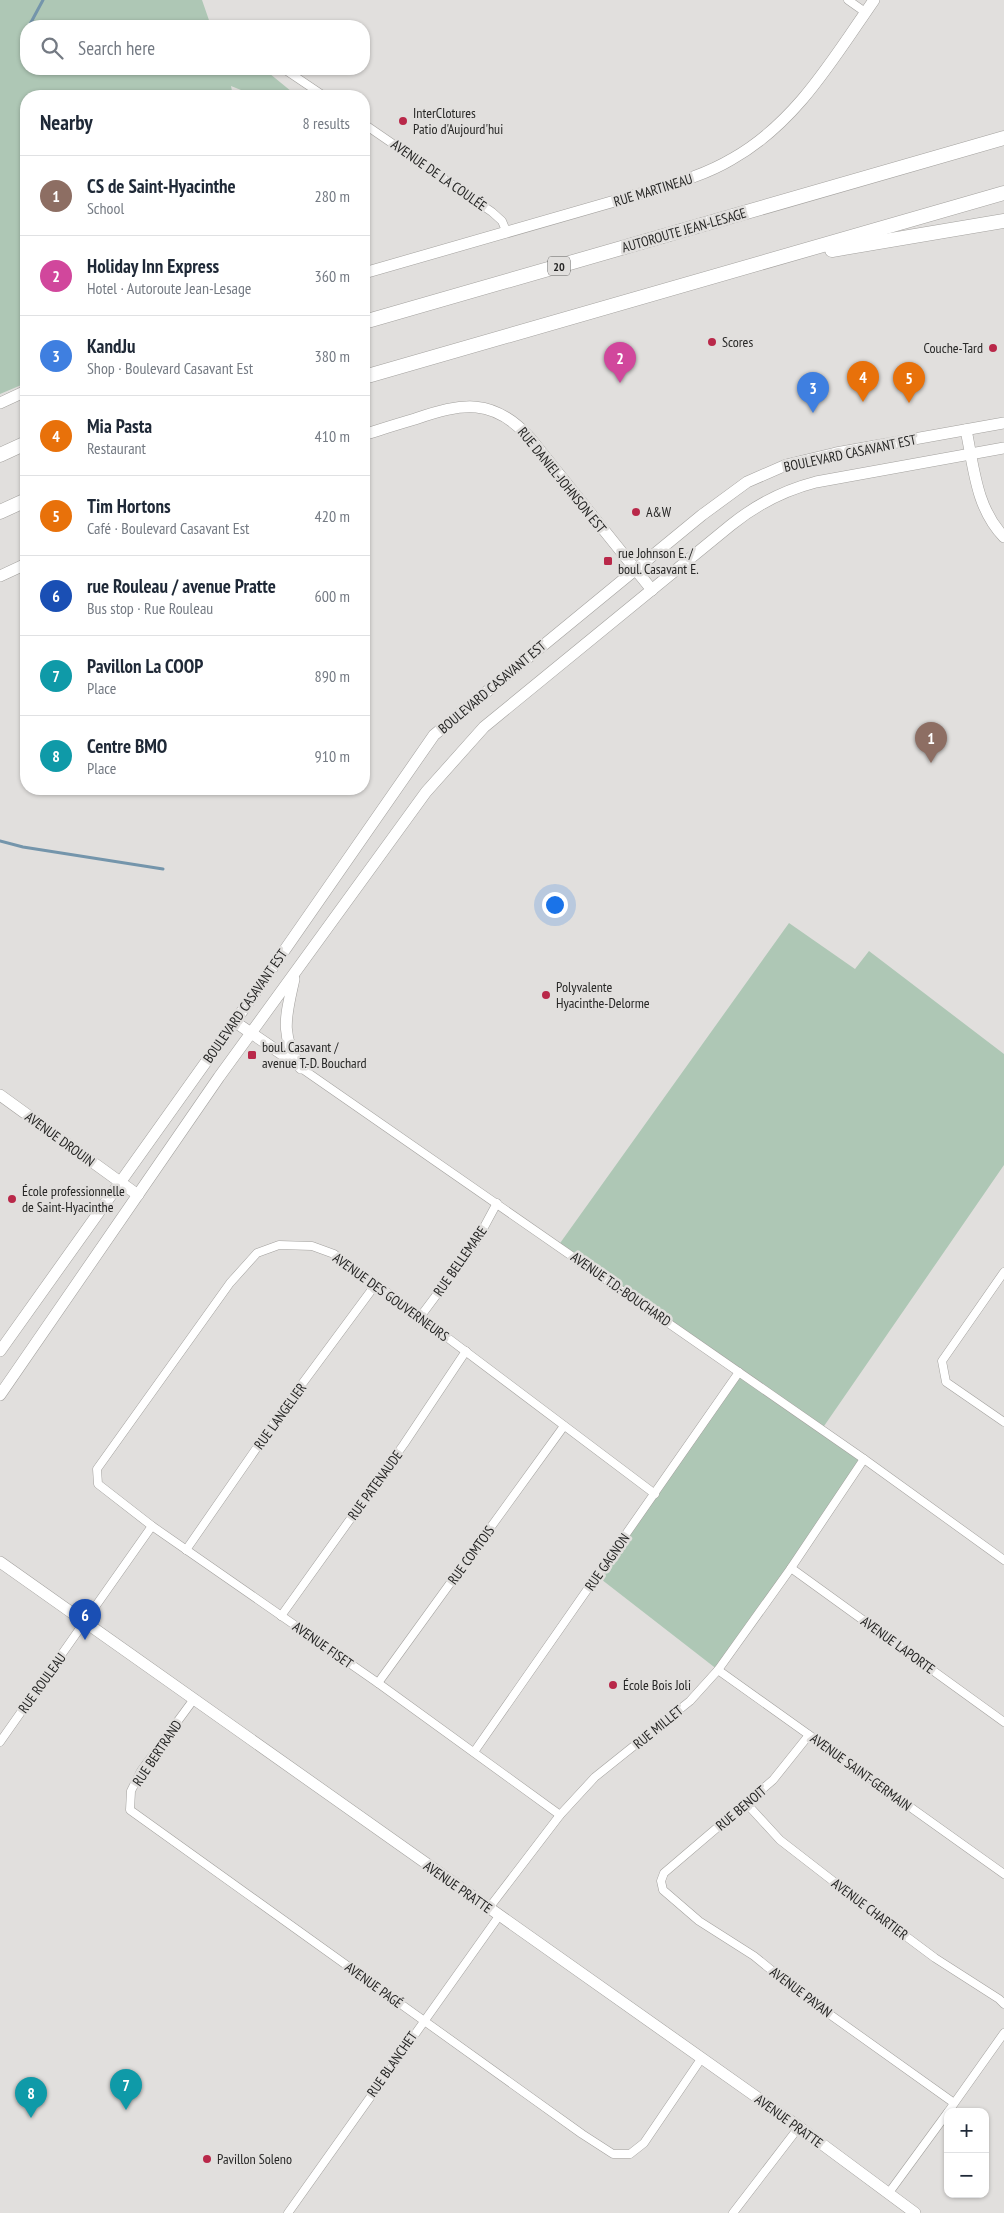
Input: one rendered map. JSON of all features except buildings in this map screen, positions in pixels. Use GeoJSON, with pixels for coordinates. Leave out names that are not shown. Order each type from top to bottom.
{"type":"FeatureCollection","features":[{"type":"Feature","properties":{"kind":"highway","name":"AUTOROUTE JEAN-LESAGE"},"geometry":{"type":"LineString","coordinates":[[370,320],[1004,138]]}},
{"type":"Feature","properties":{"kind":"highway"},"geometry":{"type":"LineString","coordinates":[[370,374],[1004,193]]}},
{"type":"Feature","properties":{"kind":"highway"},"geometry":{"type":"LineString","coordinates":[[760,263],[1004,221]]}},
{"type":"Feature","properties":{"kind":"highway"},"geometry":{"type":"LineString","coordinates":[[0,455],[20,446]]}},
{"type":"Feature","properties":{"kind":"highway"},"geometry":{"type":"LineString","coordinates":[[0,512],[20,503]]}},
{"type":"Feature","properties":{"kind":"street"},"geometry":{"type":"LineString","coordinates":[[848,0],[865,12]]}},
{"type":"Feature","properties":{"kind":"street","name":"RUE MARTINEAU"},"geometry":{"type":"LineString","coordinates":[[370,270],[691,178],[717,168],[769,134],[800,102],[874,0]]}},
{"type":"Feature","properties":{"kind":"street"},"geometry":{"type":"LineString","coordinates":[[293,75],[315,90]]}},
{"type":"Feature","properties":{"kind":"street","name":"AVENUE DE LA COULÉE"},"geometry":{"type":"LineString","coordinates":[[370,128],[492,212],[502,221],[506,232]]}},
{"type":"Feature","properties":{"kind":"street"},"geometry":{"type":"LineString","coordinates":[[0,403],[20,394]]}},
{"type":"Feature","properties":{"kind":"street","name":"RUE DANIEL-JOHNSON EST"},"geometry":{"type":"LineString","coordinates":[[370,433],[457,407],[479,407],[501,414],[518,426],[534,443],[634,570],[652,590]]}},
{"type":"Feature","properties":{"kind":"street","name":"BOULEVARD CASAVANT EST"},"geometry":{"type":"LineString","coordinates":[[0,1351],[235,1022],[434,735],[724,497],[747,482],[773,470],[823,456],[1004,423]]}},
{"type":"Feature","properties":{"kind":"street"},"geometry":{"type":"LineString","coordinates":[[966,430],[983,506],[995,528],[1004,537]]}},
{"type":"Feature","properties":{"kind":"street","name":"BOULEVARD CASAVANT EST"},"geometry":{"type":"LineString","coordinates":[[0,1395],[219,1077],[252,1034],[295,972],[426,792],[484,727],[739,519],[762,503],[804,486],[831,479],[1004,448]]}},
{"type":"Feature","properties":{"kind":"street"},"geometry":{"type":"LineString","coordinates":[[0,576],[20,567]]}},
{"type":"Feature","properties":{"kind":"street"},"geometry":{"type":"LineString","coordinates":[[295,972],[285,1021],[288,1043],[301,1068]]}},
{"type":"Feature","properties":{"kind":"street","name":"AVENUE T.D.-BOUCHARD"},"geometry":{"type":"LineString","coordinates":[[235,1022],[864,1459],[1004,1560]]}},
{"type":"Feature","properties":{"kind":"street","name":"AVENUE DROUIN"},"geometry":{"type":"LineString","coordinates":[[0,1095],[120,1183]]}},
{"type":"Feature","properties":{"kind":"street"},"geometry":{"type":"LineString","coordinates":[[120,1183],[138,1195]]}},
{"type":"Feature","properties":{"kind":"street","name":"RUE BELLEMARE"},"geometry":{"type":"LineString","coordinates":[[420,1317],[476,1242],[497,1204]]}},
{"type":"Feature","properties":{"kind":"street","name":"AVENUE DES GOUVERNEURS"},"geometry":{"type":"LineString","coordinates":[[97,1469],[230,1283],[257,1254],[279,1245],[312,1246],[334,1254],[376,1284],[655,1494]]}},
{"type":"Feature","properties":{"kind":"street"},"geometry":{"type":"LineString","coordinates":[[1004,1272],[942,1362],[946,1382],[1004,1422]]}},
{"type":"Feature","properties":{"kind":"street","name":"RUE LANGELIER"},"geometry":{"type":"LineString","coordinates":[[186,1550],[285,1408],[376,1284]]}},
{"type":"Feature","properties":{"kind":"street","name":"RUE PATENAUDE"},"geometry":{"type":"LineString","coordinates":[[281,1616],[404,1444],[466,1351]]}},
{"type":"Feature","properties":{"kind":"street","name":"RUE GAGNON"},"geometry":{"type":"LineString","coordinates":[[474,1752],[739,1372]]}},
{"type":"Feature","properties":{"kind":"street","name":"RUE COMTOIS"},"geometry":{"type":"LineString","coordinates":[[378,1683],[564,1426]]}},
{"type":"Feature","properties":{"kind":"street","name":"RUE MILLET"},"geometry":{"type":"LineString","coordinates":[[489,1908],[560,1815],[595,1777],[690,1701],[718,1670],[791,1568],[864,1459]]}},
{"type":"Feature","properties":{"kind":"street","name":"AVENUE FISET"},"geometry":{"type":"LineString","coordinates":[[97,1469],[98,1484],[152,1526],[378,1683],[560,1815]]}},
{"type":"Feature","properties":{"kind":"street","name":"RUE ROULEAU"},"geometry":{"type":"LineString","coordinates":[[0,1742],[152,1526]]}},
{"type":"Feature","properties":{"kind":"street","name":"AVENUE PRATTE"},"geometry":{"type":"LineString","coordinates":[[0,1562],[799,2127],[915,2213]]}},
{"type":"Feature","properties":{"kind":"street","name":"AVENUE LAPORTE"},"geometry":{"type":"LineString","coordinates":[[791,1568],[1004,1722]]}},
{"type":"Feature","properties":{"kind":"street","name":"AVENUE SAINT-GERMAIN"},"geometry":{"type":"LineString","coordinates":[[718,1670],[1004,1874]]}},
{"type":"Feature","properties":{"kind":"street","name":"RUE BERTRAND"},"geometry":{"type":"LineString","coordinates":[[130,1810],[131,1791],[141,1771],[194,1699]]}},
{"type":"Feature","properties":{"kind":"street","name":"RUE BENOIT"},"geometry":{"type":"LineString","coordinates":[[664,1873],[773,1780],[810,1735]]}},
{"type":"Feature","properties":{"kind":"street","name":"AVENUE CHARTIER"},"geometry":{"type":"LineString","coordinates":[[746,1803],[780,1840],[935,1958],[1004,2004]]}},
{"type":"Feature","properties":{"kind":"street","name":"AVENUE PAGÉ"},"geometry":{"type":"LineString","coordinates":[[130,1810],[582,2134],[613,2154],[630,2154],[644,2143],[701,2059]]}},
{"type":"Feature","properties":{"kind":"street","name":"AVENUE PAYAN"},"geometry":{"type":"LineString","coordinates":[[664,1873],[660,1881],[663,1890],[698,1922],[754,1956],[797,1990],[954,2103]]}},
{"type":"Feature","properties":{"kind":"street","name":"RUE BLANCHET"},"geometry":{"type":"LineString","coordinates":[[288,2213],[423,2020],[499,1916]]}},
{"type":"Feature","properties":{"kind":"street"},"geometry":{"type":"LineString","coordinates":[[951,2108],[1004,2033]]}},
{"type":"Feature","properties":{"kind":"street"},"geometry":{"type":"LineString","coordinates":[[888,2194],[944,2117]]}},
{"type":"Feature","properties":{"kind":"street"},"geometry":{"type":"LineString","coordinates":[[733,2213],[799,2127]]}},
{"type":"Feature","properties":{"kind":"green space"},"geometry":{"type":"Polygon","coordinates":[[[0,0],[202,0],[209,20],[20,20],[20,75],[271,75],[290,90],[241,90],[231,86],[232,90],[20,90],[20,386],[0,394],[0,0]]]}},
{"type":"Feature","properties":{"kind":"green space"},"geometry":{"type":"Polygon","coordinates":[[[789,923],[855,969],[869,951],[1004,1054],[1004,1165],[822,1429],[864,1459],[718,1670],[597,1576],[739,1372],[558,1246],[789,923]]]}},
{"type":"Feature","properties":{"kind":"waterway"},"geometry":{"type":"LineString","coordinates":[[32,20],[43,0]]}},
{"type":"Feature","properties":{"kind":"waterway"},"geometry":{"type":"LineString","coordinates":[[0,841],[23,847],[163,869]]}},
{"type":"Feature","properties":{"kind":"place","name":"InterClotures Patio d'Aujourd'hui"},"geometry":{"type":"Point","coordinates":[403,121]}},
{"type":"Feature","properties":{"kind":"place","name":"Scores"},"geometry":{"type":"Point","coordinates":[712,342]}},
{"type":"Feature","properties":{"kind":"place","name":"Couche-Tard"},"geometry":{"type":"Point","coordinates":[993,348]}},
{"type":"Feature","properties":{"kind":"place","name":"Holiday Inn Express"},"geometry":{"type":"Point","coordinates":[620,383]}},
{"type":"Feature","properties":{"kind":"place","name":"Mia Pasta"},"geometry":{"type":"Point","coordinates":[863,402]}},
{"type":"Feature","properties":{"kind":"place","name":"Tim Hortons"},"geometry":{"type":"Point","coordinates":[909,403]}},
{"type":"Feature","properties":{"kind":"place","name":"KandJu"},"geometry":{"type":"Point","coordinates":[813,413]}},
{"type":"Feature","properties":{"kind":"place","name":"A&W"},"geometry":{"type":"Point","coordinates":[636,512]}},
{"type":"Feature","properties":{"kind":"place","name":"rue Johnson E. / boul. Casavant E."},"geometry":{"type":"Point","coordinates":[608,561]}},
{"type":"Feature","properties":{"kind":"place","name":"CS de Saint-Hyacinthe"},"geometry":{"type":"Point","coordinates":[931,763]}},
{"type":"Feature","properties":{"kind":"place","name":"Polyvalente Hyacinthe-Delorme"},"geometry":{"type":"Point","coordinates":[546,995]}},
{"type":"Feature","properties":{"kind":"place","name":"boul. Casavant / avenue T.-D. Bouchard"},"geometry":{"type":"Point","coordinates":[252,1055]}},
{"type":"Feature","properties":{"kind":"place","name":"École professionnelle de Saint-Hyacinthe"},"geometry":{"type":"Point","coordinates":[12,1199]}},
{"type":"Feature","properties":{"kind":"place","name":"rue Rouleau / avenue Pratte"},"geometry":{"type":"Point","coordinates":[85,1640]}},
{"type":"Feature","properties":{"kind":"place","name":"École Bois Joli"},"geometry":{"type":"Point","coordinates":[613,1685]}},
{"type":"Feature","properties":{"kind":"place","name":"Pavillon La COOP"},"geometry":{"type":"Point","coordinates":[126,2110]}},
{"type":"Feature","properties":{"kind":"place","name":"Centre BMO"},"geometry":{"type":"Point","coordinates":[31,2118]}},
{"type":"Feature","properties":{"kind":"place","name":"Pavillon Soleno"},"geometry":{"type":"Point","coordinates":[207,2159]}}]}
